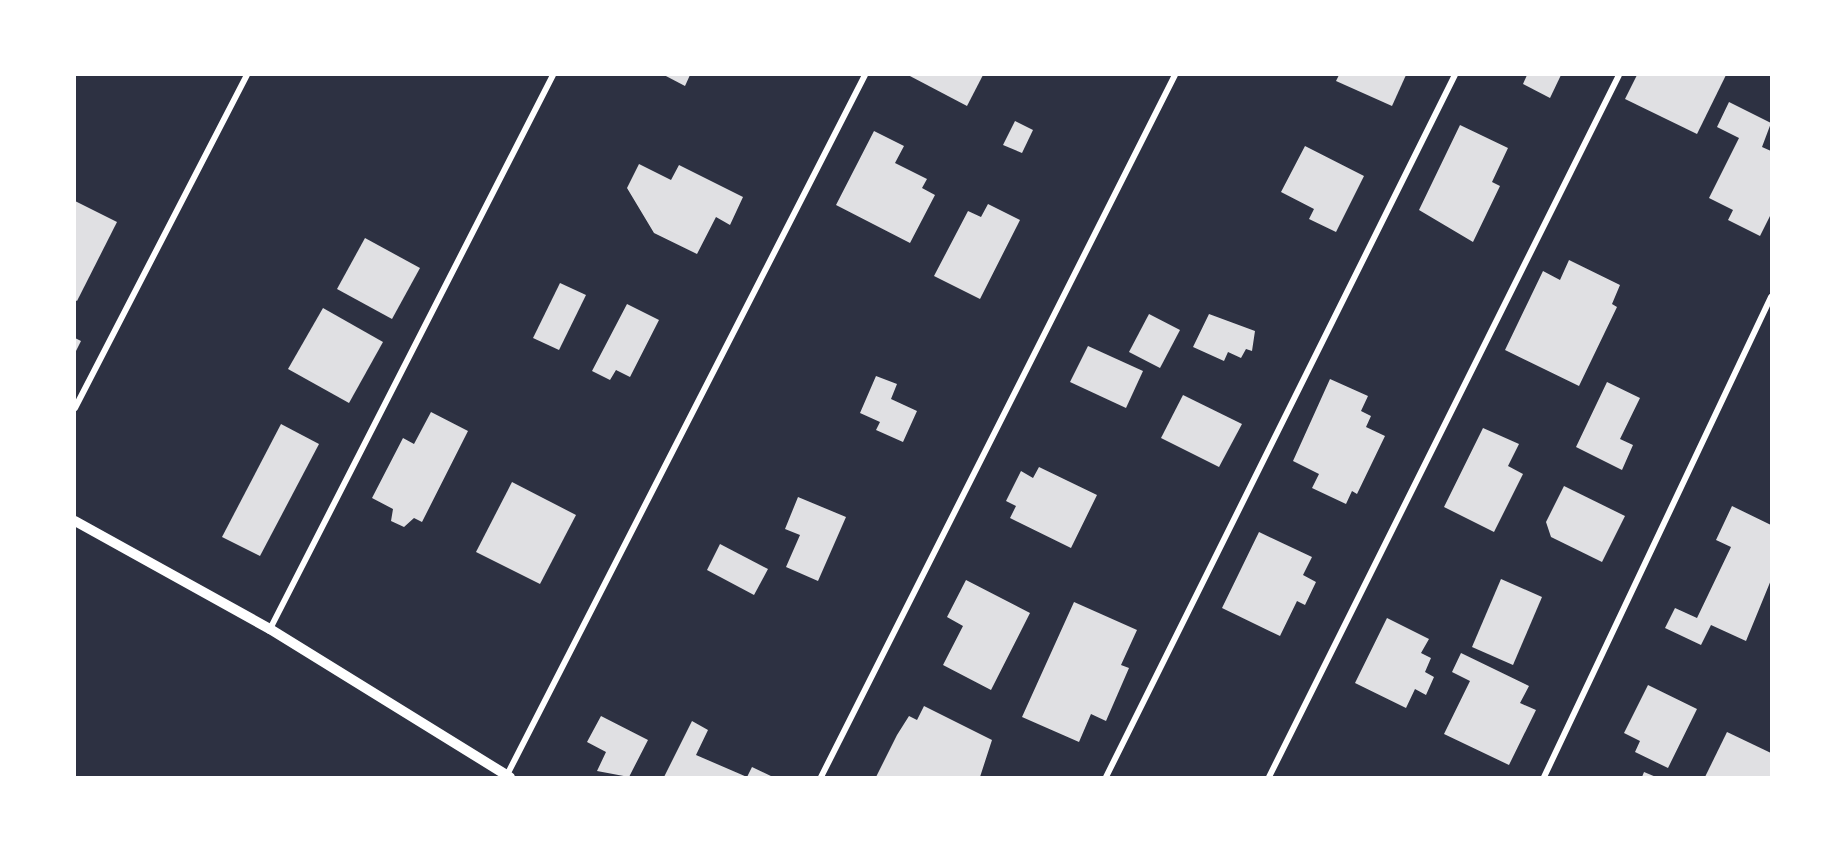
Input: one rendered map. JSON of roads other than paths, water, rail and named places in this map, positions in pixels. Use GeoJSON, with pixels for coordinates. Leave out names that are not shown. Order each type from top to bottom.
{"type":"FeatureCollection","features":[{"type":"Feature","properties":{"kind":"street"},"geometry":{"type":"LineString","coordinates":[[75,408],[248,75]]}},
{"type":"Feature","properties":{"kind":"street"},"geometry":{"type":"LineString","coordinates":[[270,629],[553,75]]}},
{"type":"Feature","properties":{"kind":"street"},"geometry":{"type":"LineString","coordinates":[[75,521],[270,629],[509,776],[865,75]]}},
{"type":"Feature","properties":{"kind":"street"},"geometry":{"type":"LineString","coordinates":[[821,777],[1175,75]]}},
{"type":"Feature","properties":{"kind":"street"},"geometry":{"type":"LineString","coordinates":[[1106,777],[1455,75]]}},
{"type":"Feature","properties":{"kind":"street"},"geometry":{"type":"LineString","coordinates":[[1269,777],[1619,75]]}},
{"type":"Feature","properties":{"kind":"street"},"geometry":{"type":"LineString","coordinates":[[1544,777],[1771,297]]}}]}
